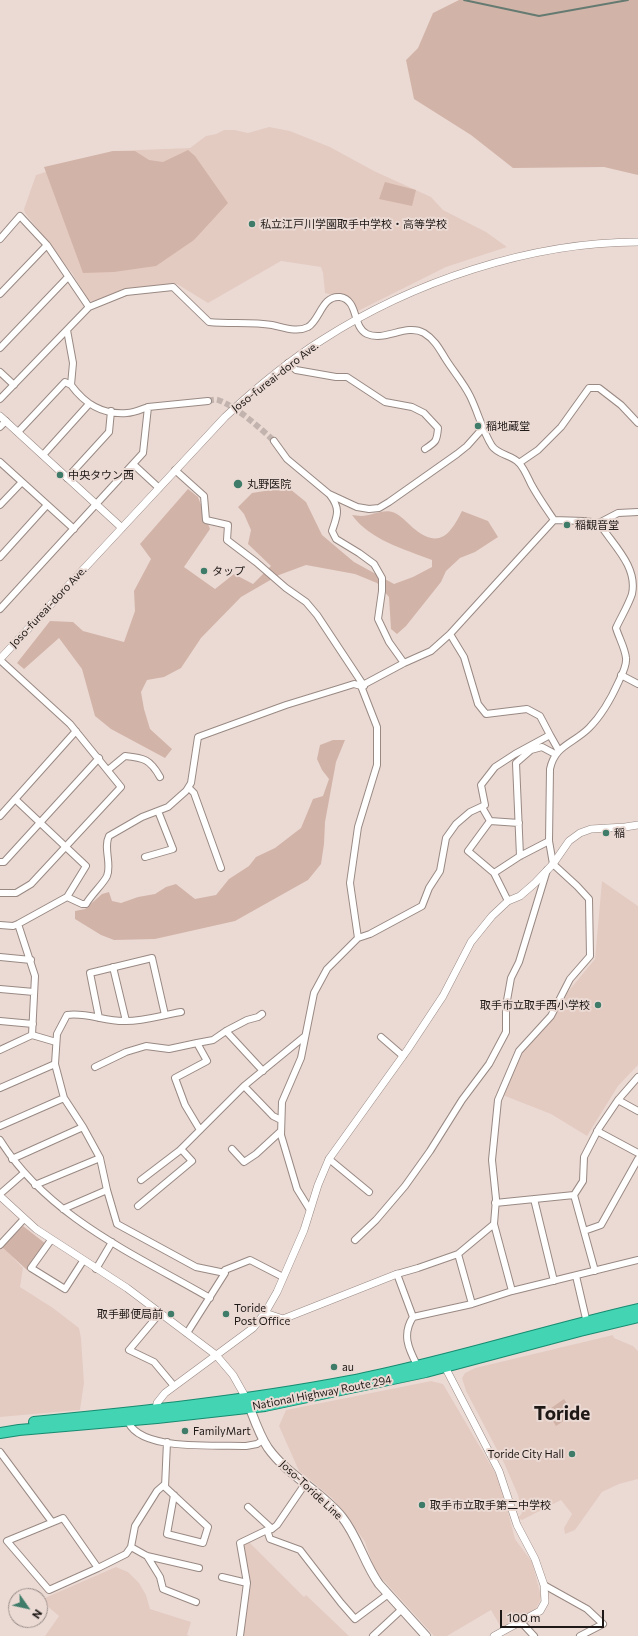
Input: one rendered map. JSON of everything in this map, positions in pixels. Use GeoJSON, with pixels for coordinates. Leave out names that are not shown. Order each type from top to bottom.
{"type":"FeatureCollection","features":[{"type":"Feature","properties":{"kind":"highway","name":"National Highway Route 294"},"geometry":{"type":"LineString","coordinates":[[0,1426],[250,1408],[365,1385],[587,1325],[638,1309]]}},
{"type":"Feature","properties":{"kind":"highway","name":"National Highway Route 294"},"geometry":{"type":"LineString","coordinates":[[587,1325],[638,1317]]}},
{"type":"Feature","properties":{"kind":"highway","name":"National Highway Route 294"},"geometry":{"type":"LineString","coordinates":[[0,1433],[127,1417],[156,1409],[246,1398],[351,1381],[417,1365],[443,1363]]}},
{"type":"Feature","properties":{"kind":"main road","name":"Joso-Toride Line"},"geometry":{"type":"LineString","coordinates":[[246,1398],[263,1440],[282,1463],[336,1509],[350,1529],[372,1575],[401,1610],[426,1636]]}},
{"type":"Feature","properties":{"kind":"street"},"geometry":{"type":"LineString","coordinates":[[0,239],[20,216],[46,245],[89,307]]}},
{"type":"Feature","properties":{"kind":"street","name":"Joso-fureai-doro Ave."},"geometry":{"type":"LineString","coordinates":[[0,659],[225,417],[255,389],[288,363],[322,340],[386,303],[424,286],[487,265],[561,249],[596,244],[638,242]]}},
{"type":"Feature","properties":{"kind":"street"},"geometry":{"type":"LineString","coordinates":[[0,294],[46,245]]}},
{"type":"Feature","properties":{"kind":"street"},"geometry":{"type":"LineString","coordinates":[[0,348],[68,277]]}},
{"type":"Feature","properties":{"kind":"street"},"geometry":{"type":"LineString","coordinates":[[0,399],[89,307],[126,292],[174,287],[208,322],[272,325],[288,329],[308,327],[320,309],[330,299],[340,297],[350,303],[356,312],[356,320],[360,328],[366,333],[382,336],[412,330],[422,332],[436,343],[470,395],[483,428],[493,448],[519,463],[542,504],[554,520]]}},
{"type":"Feature","properties":{"kind":"street"},"geometry":{"type":"LineString","coordinates":[[67,330],[73,363],[71,385]]}},
{"type":"Feature","properties":{"kind":"street"},"geometry":{"type":"LineString","coordinates":[[288,363],[296,370],[336,377],[347,377],[385,402],[412,407],[424,413],[438,428],[437,438],[434,443],[425,449]]}},
{"type":"Feature","properties":{"kind":"street"},"geometry":{"type":"LineString","coordinates":[[0,372],[14,385]]}},
{"type":"Feature","properties":{"kind":"street"},"geometry":{"type":"LineString","coordinates":[[18,432],[65,382],[71,385],[80,398],[99,409],[111,411],[127,413],[148,407],[208,401]]}},
{"type":"Feature","properties":{"kind":"street"},"geometry":{"type":"LineString","coordinates":[[519,463],[538,450],[561,427],[589,388],[599,388],[622,405],[638,423]]}},
{"type":"Feature","properties":{"kind":"street"},"geometry":{"type":"LineString","coordinates":[[43,455],[90,404]]}},
{"type":"Feature","properties":{"kind":"street"},"geometry":{"type":"LineString","coordinates":[[0,609],[143,453],[148,407]]}},
{"type":"Feature","properties":{"kind":"street"},"geometry":{"type":"LineString","coordinates":[[67,478],[109,432],[111,411]]}},
{"type":"Feature","properties":{"kind":"street"},"geometry":{"type":"LineString","coordinates":[[0,416],[122,528]]}},
{"type":"Feature","properties":{"kind":"street"},"geometry":{"type":"LineString","coordinates":[[0,427],[6,421]]}},
{"type":"Feature","properties":{"kind":"street"},"geometry":{"type":"LineString","coordinates":[[329,494],[369,510],[379,508],[457,454],[467,446],[483,428]]}},
{"type":"Feature","properties":{"kind":"street"},"geometry":{"type":"LineString","coordinates":[[274,441],[287,459],[329,494],[337,504],[338,514],[332,531],[336,539],[374,564],[382,578],[382,591],[378,619],[389,642],[404,663]]}},
{"type":"Feature","properties":{"kind":"street"},"geometry":{"type":"LineString","coordinates":[[0,462],[74,529]]}},
{"type":"Feature","properties":{"kind":"street"},"geometry":{"type":"LineString","coordinates":[[133,464],[159,488]]}},
{"type":"Feature","properties":{"kind":"street"},"geometry":{"type":"LineString","coordinates":[[175,470],[204,496],[206,520],[228,525],[226,540],[310,606],[319,617],[362,686],[378,727],[376,765],[358,827],[350,883],[358,938]]}},
{"type":"Feature","properties":{"kind":"street"},"geometry":{"type":"LineString","coordinates":[[0,506],[22,482]]}},
{"type":"Feature","properties":{"kind":"street"},"geometry":{"type":"LineString","coordinates":[[0,557],[47,505]]}},
{"type":"Feature","properties":{"kind":"street"},"geometry":{"type":"LineString","coordinates":[[67,897],[82,904],[86,904],[91,895],[107,876],[108,865],[106,841],[109,836],[142,818],[168,807],[186,792],[191,783],[198,737],[286,705],[330,691],[354,684],[362,686],[404,663],[431,651],[450,634],[554,520],[599,523],[618,513],[638,512]]}},
{"type":"Feature","properties":{"kind":"street"},"geometry":{"type":"LineString","coordinates":[[355,1240],[376,1220],[413,1174],[462,1100],[489,1064],[506,1032],[506,1006],[511,978],[519,962],[550,867],[550,769],[552,761],[557,752],[588,729],[594,722],[609,702],[625,664],[626,656],[616,628],[632,592],[633,581],[629,567],[622,553],[599,523]]}},
{"type":"Feature","properties":{"kind":"street"},"geometry":{"type":"LineString","coordinates":[[450,634],[464,657],[478,704],[486,714],[527,709],[540,716],[557,752]]}},
{"type":"Feature","properties":{"kind":"street"},"geometry":{"type":"LineString","coordinates":[[0,659],[70,724],[121,787],[31,884],[16,893],[0,893]]}},
{"type":"Feature","properties":{"kind":"street"},"geometry":{"type":"LineString","coordinates":[[621,675],[638,684]]}},
{"type":"Feature","properties":{"kind":"street"},"geometry":{"type":"LineString","coordinates":[[0,816],[76,732]]}},
{"type":"Feature","properties":{"kind":"street"},"geometry":{"type":"LineString","coordinates":[[310,1210],[297,1189],[281,1131],[281,1120],[282,1102],[301,1058],[314,993],[327,969],[358,938],[370,934],[422,906],[429,888],[440,871],[446,838],[456,824],[470,812],[485,805],[480,785],[495,767],[550,735]]}},
{"type":"Feature","properties":{"kind":"street"},"geometry":{"type":"LineString","coordinates":[[520,856],[516,763],[531,750],[542,747],[557,752]]}},
{"type":"Feature","properties":{"kind":"street"},"geometry":{"type":"LineString","coordinates":[[108,770],[125,756],[143,758],[154,767],[160,777]]}},
{"type":"Feature","properties":{"kind":"street"},"geometry":{"type":"LineString","coordinates":[[0,862],[4,862],[99,758]]}},
{"type":"Feature","properties":{"kind":"street"},"geometry":{"type":"LineString","coordinates":[[188,788],[194,793],[221,868]]}},
{"type":"Feature","properties":{"kind":"street"},"geometry":{"type":"LineString","coordinates":[[0,925],[13,926],[18,924],[67,897],[86,866],[15,799]]}},
{"type":"Feature","properties":{"kind":"street"},"geometry":{"type":"LineString","coordinates":[[482,807],[490,821]]}},
{"type":"Feature","properties":{"kind":"street"},"geometry":{"type":"LineString","coordinates":[[145,857],[173,849],[158,811]]}},
{"type":"Feature","properties":{"kind":"street"},"geometry":{"type":"LineString","coordinates":[[490,821],[519,823]]}},
{"type":"Feature","properties":{"kind":"street"},"geometry":{"type":"LineString","coordinates":[[490,821],[468,851],[494,873],[508,901]]}},
{"type":"Feature","properties":{"kind":"street"},"geometry":{"type":"LineString","coordinates":[[156,1409],[157,1403],[161,1397],[253,1328],[265,1313],[304,1230],[328,1159],[403,1056],[443,996],[471,942],[492,916],[508,901],[520,896],[536,883],[569,842],[580,833],[591,829],[638,825]]}},
{"type":"Feature","properties":{"kind":"street"},"geometry":{"type":"LineString","coordinates":[[494,873],[520,856],[549,841]]}},
{"type":"Feature","properties":{"kind":"street"},"geometry":{"type":"LineString","coordinates":[[512,1291],[494,1224],[496,1203],[492,1160],[498,1100],[519,1051],[551,1016],[570,979],[590,956],[589,900],[577,886],[550,867]]}},
{"type":"Feature","properties":{"kind":"street"},"geometry":{"type":"LineString","coordinates":[[18,924],[35,976],[32,1035]]}},
{"type":"Feature","properties":{"kind":"street"},"geometry":{"type":"LineString","coordinates":[[0,957],[31,960]]}},
{"type":"Feature","properties":{"kind":"street"},"geometry":{"type":"LineString","coordinates":[[99,1018],[90,973],[152,958],[165,1015]]}},
{"type":"Feature","properties":{"kind":"street"},"geometry":{"type":"LineString","coordinates":[[113,967],[126,1021]]}},
{"type":"Feature","properties":{"kind":"street"},"geometry":{"type":"LineString","coordinates":[[0,989],[34,992]]}},
{"type":"Feature","properties":{"kind":"street"},"geometry":{"type":"LineString","coordinates":[[181,1012],[126,1021],[99,1018],[78,1013],[67,1014],[57,1034],[56,1064],[64,1098],[83,1127],[100,1158],[107,1190],[117,1224],[196,1267],[225,1273],[187,1333]]}},
{"type":"Feature","properties":{"kind":"street"},"geometry":{"type":"LineString","coordinates":[[95,1067],[126,1052],[146,1046],[169,1049],[213,1040],[226,1031],[262,1014]]}},
{"type":"Feature","properties":{"kind":"street"},"geometry":{"type":"LineString","coordinates":[[0,1021],[33,1024]]}},
{"type":"Feature","properties":{"kind":"street"},"geometry":{"type":"LineString","coordinates":[[226,1031],[263,1071]]}},
{"type":"Feature","properties":{"kind":"street"},"geometry":{"type":"LineString","coordinates":[[0,1050],[32,1035],[56,1042]]}},
{"type":"Feature","properties":{"kind":"street"},"geometry":{"type":"LineString","coordinates":[[141,1180],[181,1149],[244,1086],[305,1036]]}},
{"type":"Feature","properties":{"kind":"street"},"geometry":{"type":"LineString","coordinates":[[381,1037],[403,1056]]}},
{"type":"Feature","properties":{"kind":"street"},"geometry":{"type":"LineString","coordinates":[[196,1044],[207,1061],[175,1078],[184,1105],[200,1130]]}},
{"type":"Feature","properties":{"kind":"street"},"geometry":{"type":"LineString","coordinates":[[0,1088],[56,1064]]}},
{"type":"Feature","properties":{"kind":"street"},"geometry":{"type":"LineString","coordinates":[[595,1271],[574,1195],[583,1181],[584,1157],[597,1131],[618,1100],[638,1078]]}},
{"type":"Feature","properties":{"kind":"street"},"geometry":{"type":"LineString","coordinates":[[244,1086],[273,1116],[281,1120]]}},
{"type":"Feature","properties":{"kind":"street"},"geometry":{"type":"LineString","coordinates":[[0,1126],[64,1098]]}},
{"type":"Feature","properties":{"kind":"street"},"geometry":{"type":"LineString","coordinates":[[618,1100],[638,1111]]}},
{"type":"Feature","properties":{"kind":"street"},"geometry":{"type":"LineString","coordinates":[[12,1159],[83,1127]]}},
{"type":"Feature","properties":{"kind":"street"},"geometry":{"type":"LineString","coordinates":[[232,1149],[244,1162],[256,1154],[281,1131]]}},
{"type":"Feature","properties":{"kind":"street"},"geometry":{"type":"LineString","coordinates":[[597,1131],[638,1153]]}},
{"type":"Feature","properties":{"kind":"street"},"geometry":{"type":"LineString","coordinates":[[0,1140],[12,1159],[35,1185],[86,1227],[210,1298]]}},
{"type":"Feature","properties":{"kind":"street"},"geometry":{"type":"LineString","coordinates":[[138,1206],[192,1161],[181,1149]]}},
{"type":"Feature","properties":{"kind":"street"},"geometry":{"type":"LineString","coordinates":[[35,1185],[100,1158]]}},
{"type":"Feature","properties":{"kind":"street"},"geometry":{"type":"LineString","coordinates":[[328,1159],[369,1192]]}},
{"type":"Feature","properties":{"kind":"street"},"geometry":{"type":"LineString","coordinates":[[584,1231],[601,1225],[638,1159]]}},
{"type":"Feature","properties":{"kind":"street"},"geometry":{"type":"LineString","coordinates":[[24,1173],[0,1195],[24,1220],[51,1240],[127,1288],[216,1355],[233,1375],[246,1398]]}},
{"type":"Feature","properties":{"kind":"street"},"geometry":{"type":"LineString","coordinates":[[63,1209],[107,1190]]}},
{"type":"Feature","properties":{"kind":"street"},"geometry":{"type":"LineString","coordinates":[[496,1203],[574,1195]]}},
{"type":"Feature","properties":{"kind":"street"},"geometry":{"type":"LineString","coordinates":[[534,1199],[554,1281]]}},
{"type":"Feature","properties":{"kind":"street"},"geometry":{"type":"LineString","coordinates":[[0,1245],[24,1220]]}},
{"type":"Feature","properties":{"kind":"street"},"geometry":{"type":"LineString","coordinates":[[265,1313],[283,1319],[397,1274],[458,1254],[494,1224]]}},
{"type":"Feature","properties":{"kind":"street"},"geometry":{"type":"LineString","coordinates":[[51,1240],[31,1268],[65,1289],[83,1261]]}},
{"type":"Feature","properties":{"kind":"street"},"geometry":{"type":"LineString","coordinates":[[96,1269],[112,1242]]}},
{"type":"Feature","properties":{"kind":"street"},"geometry":{"type":"LineString","coordinates":[[458,1254],[472,1304]]}},
{"type":"Feature","properties":{"kind":"street"},"geometry":{"type":"LineString","coordinates":[[222,1273],[225,1270],[250,1260],[283,1277]]}},
{"type":"Feature","properties":{"kind":"street"},"geometry":{"type":"LineString","coordinates":[[417,1365],[412,1356],[407,1336],[408,1326],[413,1317],[472,1304],[512,1291],[638,1260]]}},
{"type":"Feature","properties":{"kind":"street"},"geometry":{"type":"LineString","coordinates":[[397,1274],[413,1317]]}},
{"type":"Feature","properties":{"kind":"street"},"geometry":{"type":"LineString","coordinates":[[576,1276],[587,1325]]}},
{"type":"Feature","properties":{"kind":"street"},"geometry":{"type":"LineString","coordinates":[[160,1313],[129,1350],[154,1362],[174,1386]]}},
{"type":"Feature","properties":{"kind":"street"},"geometry":{"type":"LineString","coordinates":[[443,1363],[499,1471],[517,1525],[535,1559],[544,1585],[546,1596],[543,1607],[540,1611],[494,1636]]}},
{"type":"Feature","properties":{"kind":"street"},"geometry":{"type":"LineString","coordinates":[[127,1417],[129,1425],[137,1433],[156,1441],[178,1444],[251,1446],[263,1440]]}},
{"type":"Feature","properties":{"kind":"street"},"geometry":{"type":"LineString","coordinates":[[167,1442],[165,1487],[174,1495],[208,1527],[203,1543],[166,1534],[174,1495]]}},
{"type":"Feature","properties":{"kind":"street"},"geometry":{"type":"LineString","coordinates":[[0,1452],[52,1522]]}},
{"type":"Feature","properties":{"kind":"street"},"geometry":{"type":"LineString","coordinates":[[7,1541],[49,1590],[126,1554],[131,1547],[135,1526],[157,1491],[165,1484]]}},
{"type":"Feature","properties":{"kind":"street"},"geometry":{"type":"LineString","coordinates":[[240,1636],[247,1583],[240,1543],[277,1525],[305,1484]]}},
{"type":"Feature","properties":{"kind":"street"},"geometry":{"type":"LineString","coordinates":[[248,1507],[269,1529],[270,1538],[300,1550],[355,1619],[387,1594]]}},
{"type":"Feature","properties":{"kind":"street"},"geometry":{"type":"LineString","coordinates":[[0,1544],[63,1518],[98,1568]]}},
{"type":"Feature","properties":{"kind":"street"},"geometry":{"type":"LineString","coordinates":[[131,1547],[146,1556],[199,1568]]}},
{"type":"Feature","properties":{"kind":"street"},"geometry":{"type":"LineString","coordinates":[[146,1556],[160,1577],[163,1589],[196,1602]]}},
{"type":"Feature","properties":{"kind":"street"},"geometry":{"type":"LineString","coordinates":[[222,1577],[247,1583]]}},
{"type":"Feature","properties":{"kind":"street"},"geometry":{"type":"LineString","coordinates":[[544,1585],[587,1609],[603,1624],[580,1636]]}},
{"type":"Feature","properties":{"kind":"street"},"geometry":{"type":"LineString","coordinates":[[373,1636],[401,1610]]}},
{"type":"Feature","properties":{"kind":"street"},"geometry":{"type":"LineString","coordinates":[[521,1622],[534,1636]]}},
{"type":"Feature","properties":{"kind":"shaded area"},"geometry":{"type":"Polygon","coordinates":[[[459,0],[638,0],[638,175],[604,167],[513,168],[471,135],[414,99],[406,60],[418,48],[433,13],[459,0]]]}},
{"type":"Feature","properties":{"kind":"shaded area","name":"私立江戸川学園取手中学校・高等学校"},"geometry":{"type":"Polygon","coordinates":[[[269,127],[290,131],[330,147],[374,171],[431,197],[443,210],[486,232],[507,247],[446,267],[356,312],[340,297],[325,293],[321,267],[281,261],[208,303],[177,284],[125,289],[95,302],[88,300],[72,273],[25,213],[24,209],[36,175],[113,151],[190,148],[206,136],[216,134],[224,130],[235,130],[248,133],[269,127]]]}},
{"type":"Feature","properties":{"kind":"shaded area"},"geometry":{"type":"Polygon","coordinates":[[[188,150],[195,156],[228,203],[194,240],[156,266],[114,272],[83,273],[44,167],[113,151],[135,151],[149,160],[163,162],[188,150]]]}},
{"type":"Feature","properties":{"kind":"shaded area"},"geometry":{"type":"Polygon","coordinates":[[[385,182],[416,190],[412,206],[379,199],[385,182]]]}},
{"type":"Feature","properties":{"kind":"shaded area"},"geometry":{"type":"Polygon","coordinates":[[[188,489],[198,497],[210,529],[184,567],[215,589],[234,574],[253,584],[271,566],[248,544],[251,530],[244,514],[238,507],[252,493],[277,489],[290,489],[306,502],[322,535],[354,562],[394,584],[413,577],[432,567],[432,560],[388,543],[359,524],[352,515],[365,516],[387,511],[395,513],[421,534],[436,538],[442,537],[452,528],[462,511],[488,521],[498,537],[475,552],[460,558],[446,571],[441,582],[406,626],[397,634],[391,629],[389,597],[377,583],[355,574],[306,565],[279,575],[241,597],[201,638],[181,668],[164,677],[147,680],[141,692],[150,729],[172,749],[165,758],[111,729],[95,716],[82,669],[59,638],[24,669],[17,663],[50,621],[73,622],[83,631],[124,642],[135,611],[134,591],[151,559],[140,544],[188,489]]]}},
{"type":"Feature","properties":{"kind":"shaded area"},"geometry":{"type":"Polygon","coordinates":[[[333,740],[345,740],[336,762],[325,822],[321,864],[308,880],[235,921],[155,939],[114,940],[101,935],[75,919],[75,911],[85,909],[102,894],[109,892],[112,901],[121,903],[138,897],[155,894],[166,887],[176,884],[195,899],[216,895],[229,879],[249,866],[256,857],[275,848],[301,828],[313,799],[323,796],[329,779],[322,770],[317,759],[320,745],[333,740]]]}},
{"type":"Feature","properties":{"kind":"shaded area","name":"取手市立取手西小学校"},"geometry":{"type":"Polygon","coordinates":[[[602,881],[638,906],[638,1065],[618,1086],[587,1136],[551,1114],[500,1094],[519,1051],[595,959],[602,881]]]}},
{"type":"Feature","properties":{"kind":"shaded area"},"geometry":{"type":"Polygon","coordinates":[[[23,1226],[46,1244],[27,1270],[2,1247],[23,1226]]]}},
{"type":"Feature","properties":{"kind":"shaded area"},"geometry":{"type":"Polygon","coordinates":[[[2,1246],[23,1268],[20,1287],[53,1308],[79,1328],[84,1383],[80,1410],[0,1417],[0,1248],[2,1246]]]}},
{"type":"Feature","properties":{"kind":"shaded area"},"geometry":{"type":"Polygon","coordinates":[[[613,1335],[614,1338],[633,1346],[638,1351],[638,1479],[619,1484],[602,1492],[575,1530],[565,1534],[564,1528],[572,1514],[561,1500],[522,1520],[518,1518],[522,1513],[518,1495],[504,1463],[466,1391],[462,1378],[465,1373],[475,1368],[613,1335]]]}},
{"type":"Feature","properties":{"kind":"shaded area","name":"取手市立取手第二中学校"},"geometry":{"type":"Polygon","coordinates":[[[431,1381],[443,1384],[500,1481],[515,1539],[532,1562],[541,1596],[540,1601],[534,1612],[502,1629],[491,1610],[447,1636],[434,1636],[375,1571],[365,1542],[345,1513],[332,1498],[299,1471],[279,1426],[286,1410],[431,1381]]]}},
{"type":"Feature","properties":{"kind":"shaded area"},"geometry":{"type":"Polygon","coordinates":[[[564,1399],[574,1414],[556,1426],[547,1411],[564,1399]]]}},
{"type":"Feature","properties":{"kind":"shaded area"},"geometry":{"type":"Polygon","coordinates":[[[248,1541],[304,1597],[306,1595],[349,1636],[240,1636],[245,1626],[249,1590],[243,1544],[248,1541]]]}},
{"type":"Feature","properties":{"kind":"shaded area"},"geometry":{"type":"Polygon","coordinates":[[[116,1567],[128,1572],[139,1583],[146,1595],[150,1609],[191,1622],[187,1635],[190,1636],[45,1636],[59,1616],[48,1607],[48,1597],[116,1567]]]}},
{"type":"Feature","properties":{"kind":"waterway"},"geometry":{"type":"LineString","coordinates":[[464,0],[539,16],[628,0]]}},
{"type":"Feature","properties":{"kind":"tunnel"},"geometry":{"type":"LineString","coordinates":[[208,401],[218,400],[233,407],[274,441]]}},
{"type":"Feature","properties":{"kind":"place","name":"私立江戸川学園取手中学校・高等学校"},"geometry":{"type":"Point","coordinates":[252,224]}},
{"type":"Feature","properties":{"kind":"place","name":"稲地蔵堂"},"geometry":{"type":"Point","coordinates":[478,426]}},
{"type":"Feature","properties":{"kind":"place","name":"中央タウン西"},"geometry":{"type":"Point","coordinates":[60,475]}},
{"type":"Feature","properties":{"kind":"place","name":"丸野医院"},"geometry":{"type":"Point","coordinates":[238,484]}},
{"type":"Feature","properties":{"kind":"place","name":"稲観音堂"},"geometry":{"type":"Point","coordinates":[567,525]}},
{"type":"Feature","properties":{"kind":"place","name":"タップ"},"geometry":{"type":"Point","coordinates":[204,571]}},
{"type":"Feature","properties":{"kind":"place","name":"稲"},"geometry":{"type":"Point","coordinates":[606,833]}},
{"type":"Feature","properties":{"kind":"place","name":"取手市立取手西小学校"},"geometry":{"type":"Point","coordinates":[598,1005]}},
{"type":"Feature","properties":{"kind":"place","name":"取手郵便局前"},"geometry":{"type":"Point","coordinates":[171,1314]}},
{"type":"Feature","properties":{"kind":"place","name":"Toride Post Office"},"geometry":{"type":"Point","coordinates":[226,1314]}},
{"type":"Feature","properties":{"kind":"place","name":"au"},"geometry":{"type":"Point","coordinates":[334,1367]}},
{"type":"Feature","properties":{"kind":"place","name":"FamilyMart"},"geometry":{"type":"Point","coordinates":[185,1431]}},
{"type":"Feature","properties":{"kind":"place","name":"Toride City Hall"},"geometry":{"type":"Point","coordinates":[572,1454]}},
{"type":"Feature","properties":{"kind":"place","name":"取手市立取手第二中学校"},"geometry":{"type":"Point","coordinates":[422,1505]}},
{"type":"Feature","properties":{"kind":"district","name":"Toride"},"geometry":{"type":"Point","coordinates":[562,1414]}}]}
